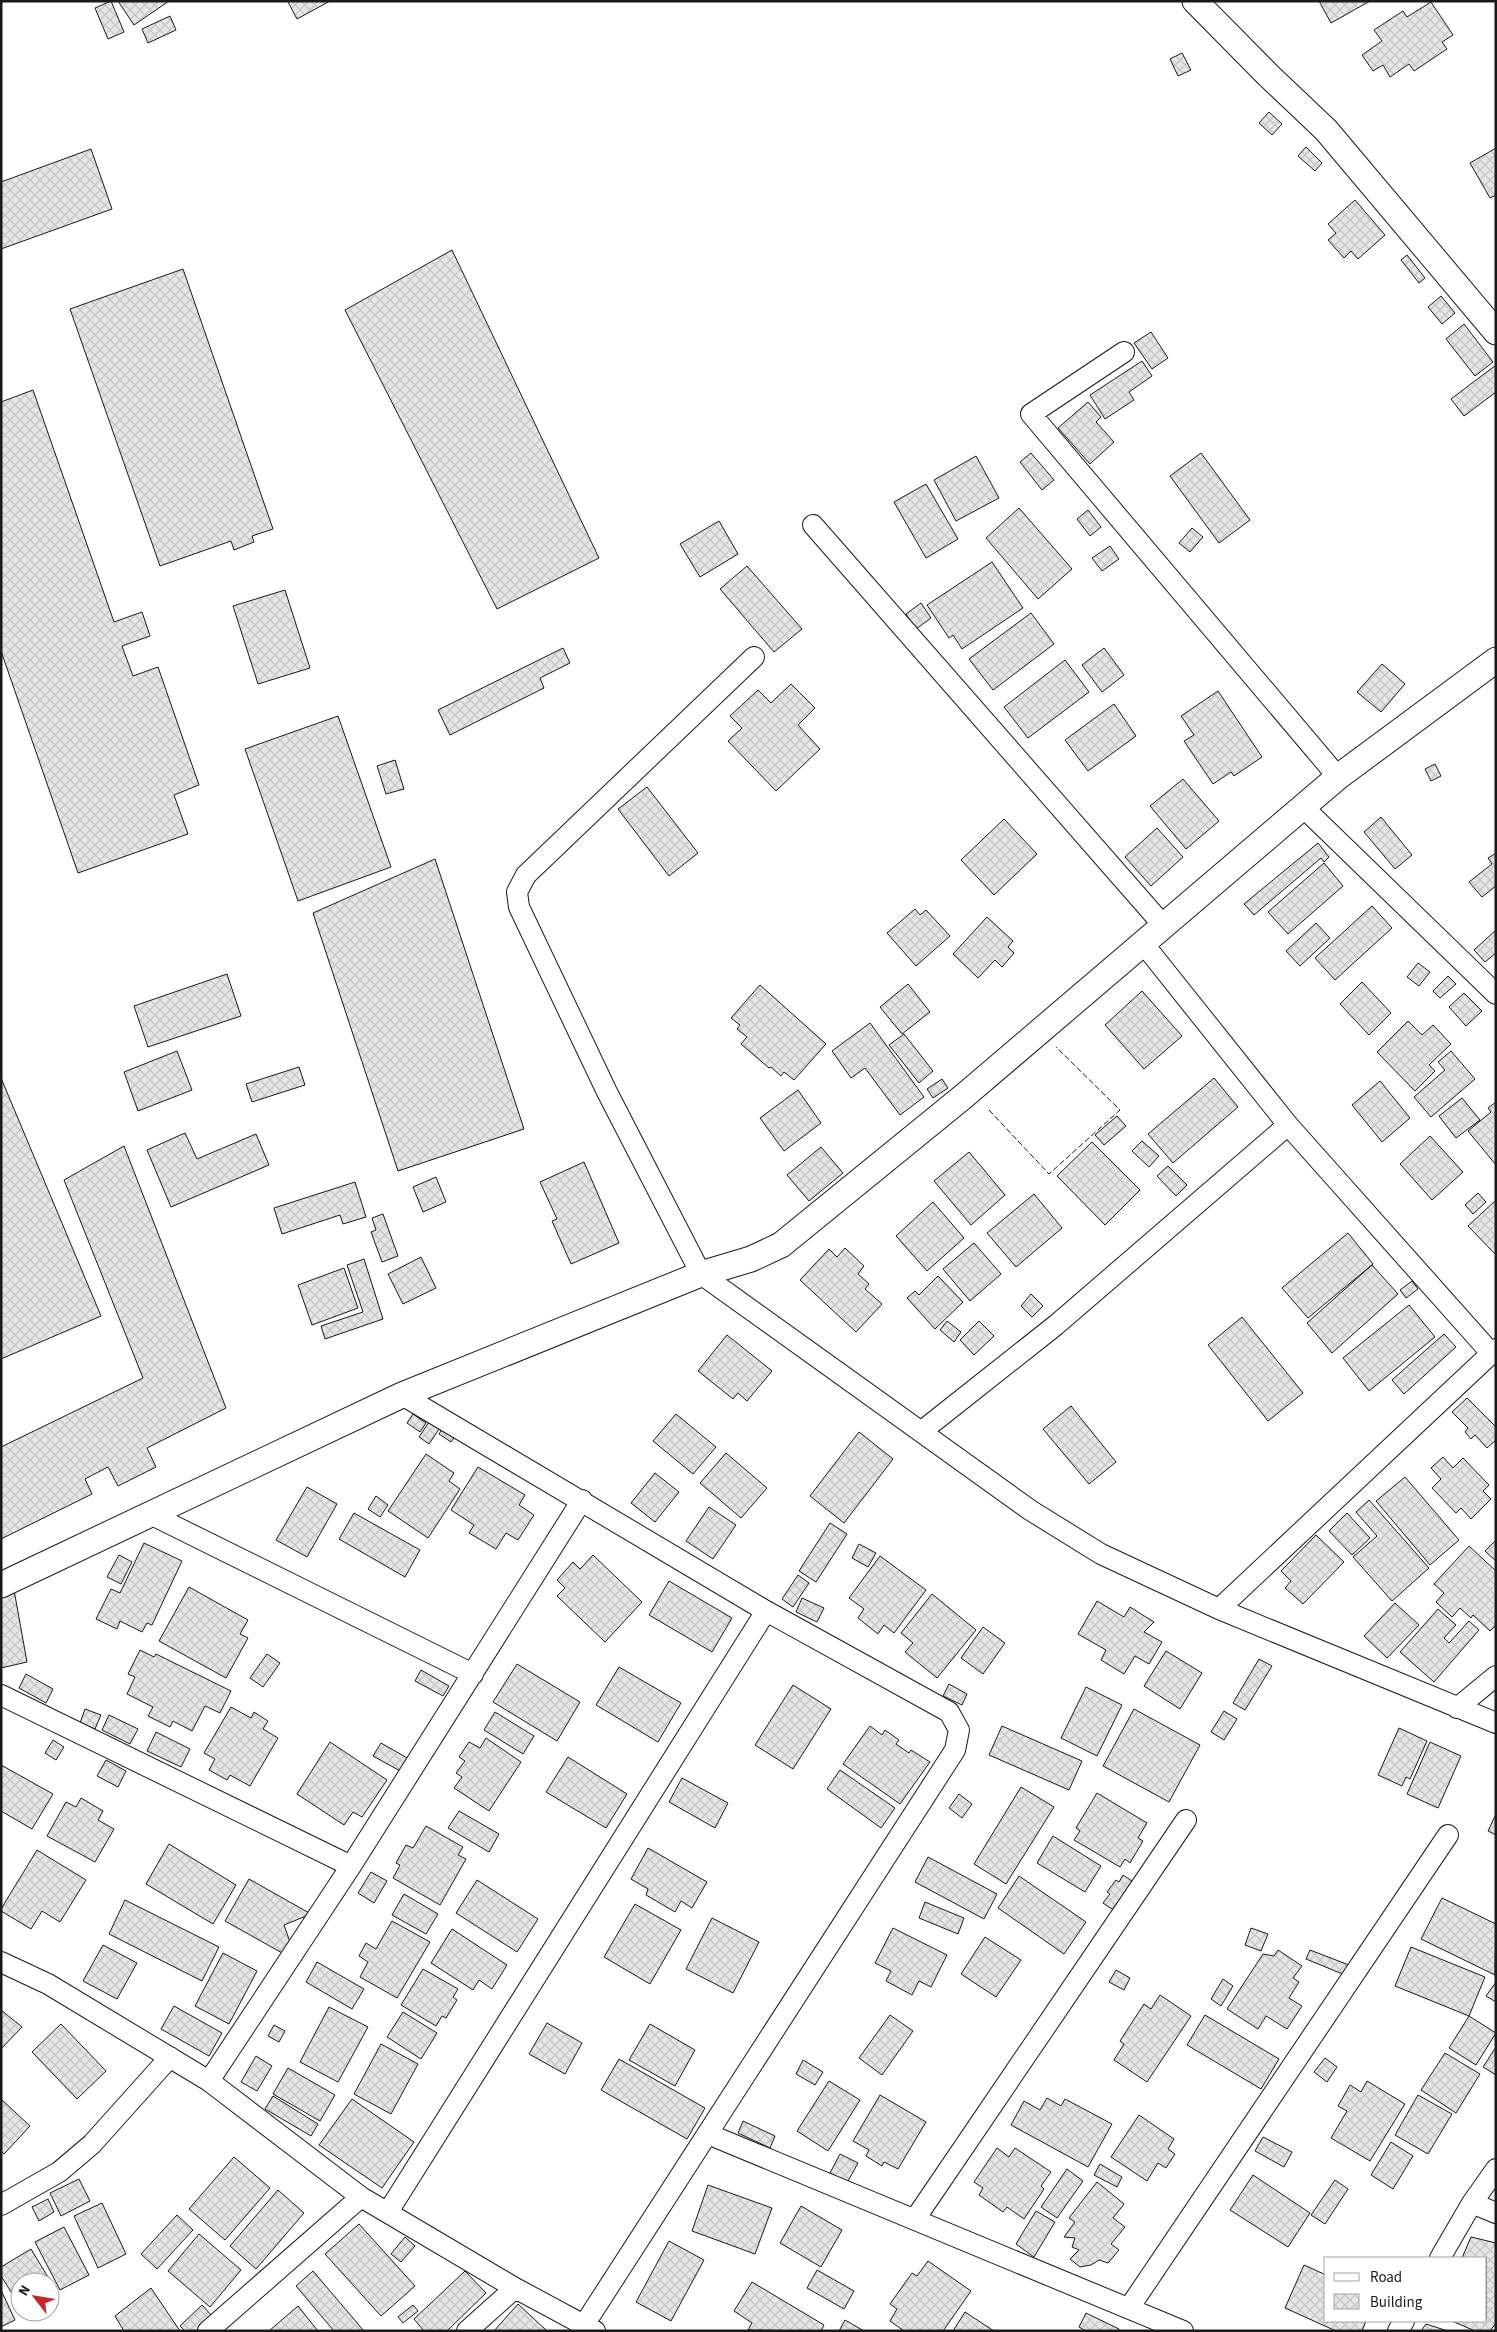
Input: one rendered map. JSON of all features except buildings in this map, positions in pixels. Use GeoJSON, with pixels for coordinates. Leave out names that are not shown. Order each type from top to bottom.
{"type":"FeatureCollection","features":[{"type":"Feature","properties":{"kind":"street"},"geometry":{"type":"LineString","coordinates":[[1196,2],[1268,75],[1326,130],[1496,332]]}},
{"type":"Feature","properties":{"kind":"street"},"geometry":{"type":"LineString","coordinates":[[1124,352],[1031,414],[1338,777]]}},
{"type":"Feature","properties":{"kind":"street"},"geometry":{"type":"LineString","coordinates":[[813,525],[1163,925]]}},
{"type":"Feature","properties":{"kind":"street"},"geometry":{"type":"LineString","coordinates":[[754,657],[526,875],[517,892],[519,907],[603,1084],[700,1274],[1030,1510],[1101,1554],[1219,1609],[1496,1723]]}},
{"type":"Feature","properties":{"kind":"street"},"geometry":{"type":"LineString","coordinates":[[1,1585],[402,1395],[700,1274],[751,1259],[780,1245],[964,1096],[1142,942],[1304,808],[1338,777],[1496,660]]}},
{"type":"Feature","properties":{"kind":"street"},"geometry":{"type":"LineString","coordinates":[[1304,808],[1496,994]]}},
{"type":"Feature","properties":{"kind":"street"},"geometry":{"type":"LineString","coordinates":[[1142,942],[1288,1124],[1494,1351],[1219,1609]]}},
{"type":"Feature","properties":{"kind":"street"},"geometry":{"type":"LineString","coordinates":[[922,1432],[1056,1326],[1288,1124]]}},
{"type":"Feature","properties":{"kind":"street"},"geometry":{"type":"LineString","coordinates":[[1,1962],[48,1984],[209,2081],[361,2197],[514,2288],[590,2328],[708,2134],[955,1750],[959,1730],[949,1712],[766,1611],[582,1500],[402,1395]]}},
{"type":"Feature","properties":{"kind":"street"},"geometry":{"type":"LineString","coordinates":[[209,2081],[351,1866],[582,1500]]}},
{"type":"Feature","properties":{"kind":"street"},"geometry":{"type":"LineString","coordinates":[[152,1515],[472,1674]]}},
{"type":"Feature","properties":{"kind":"street"},"geometry":{"type":"LineString","coordinates":[[388,2212],[766,1611]]}},
{"type":"Feature","properties":{"kind":"street"},"geometry":{"type":"LineString","coordinates":[[1457,1708],[1496,1676]]}},
{"type":"Feature","properties":{"kind":"street"},"geometry":{"type":"LineString","coordinates":[[1,1695],[351,1866]]}},
{"type":"Feature","properties":{"kind":"street"},"geometry":{"type":"LineString","coordinates":[[915,2219],[1186,1820]]}},
{"type":"Feature","properties":{"kind":"street"},"geometry":{"type":"LineString","coordinates":[[1130,2308],[1448,1835]]}},
{"type":"Feature","properties":{"kind":"street"},"geometry":{"type":"LineString","coordinates":[[1,2205],[60,2172],[92,2144],[170,2057]]}},
{"type":"Feature","properties":{"kind":"street"},"geometry":{"type":"LineString","coordinates":[[708,2134],[1183,2331]]}},
{"type":"Feature","properties":{"kind":"street"},"geometry":{"type":"LineString","coordinates":[[1441,2257],[1472,2203],[1496,2169]]}},
{"type":"Feature","properties":{"kind":"street"},"geometry":{"type":"LineString","coordinates":[[208,2331],[361,2197]]}},
{"type":"Feature","properties":{"kind":"street"},"geometry":{"type":"LineString","coordinates":[[1472,2203],[1496,2213]]}},
{"type":"Feature","properties":{"kind":"street"},"geometry":{"type":"LineString","coordinates":[[467,2331],[514,2288]]}},
{"type":"Feature","properties":{"kind":"fence"},"geometry":{"type":"LineString","coordinates":[[989,1110],[1049,1174],[1120,1110],[1056,1047]]}}]}
